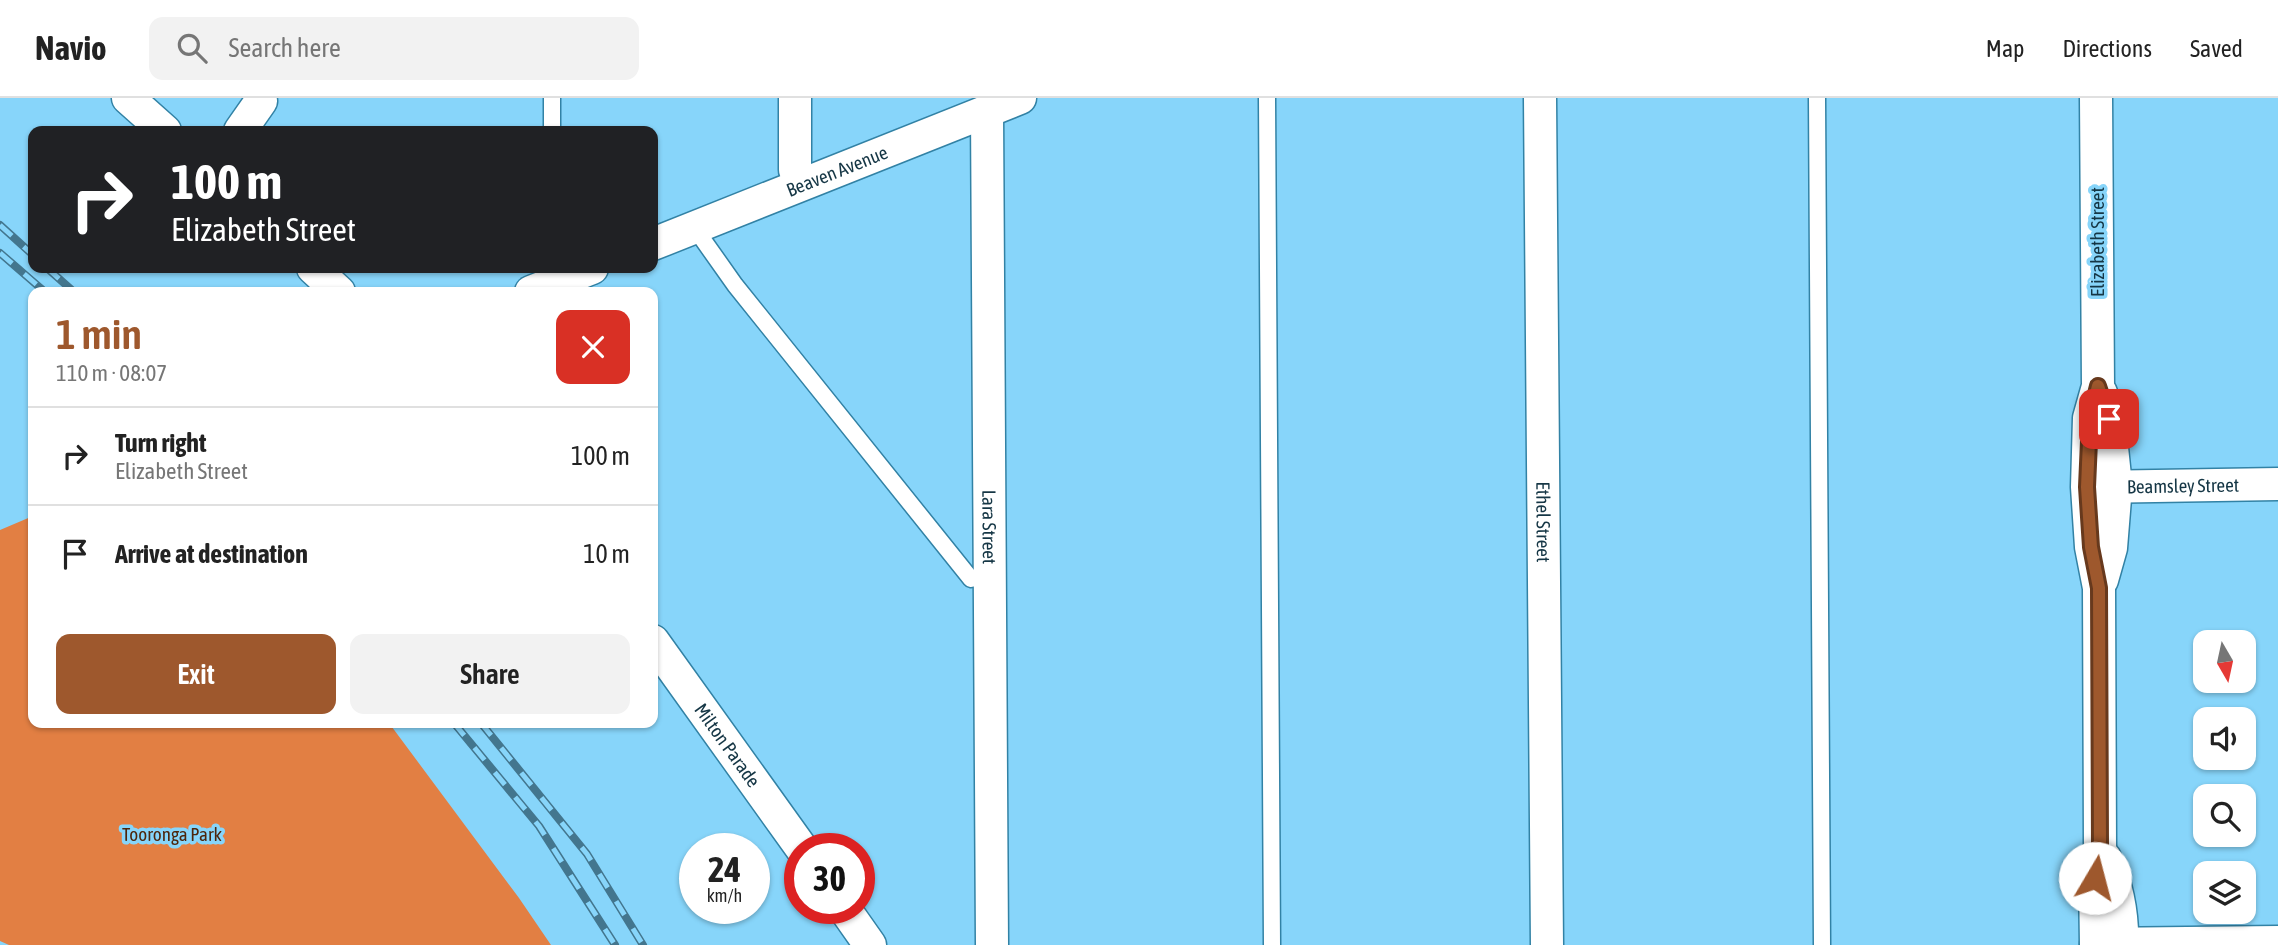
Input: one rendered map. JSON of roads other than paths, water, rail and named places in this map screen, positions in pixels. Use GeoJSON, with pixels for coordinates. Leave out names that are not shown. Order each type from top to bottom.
{"type":"FeatureCollection","features":[{"type":"Feature","properties":{"kind":"street"},"geometry":{"type":"LineString","coordinates":[[128,98],[159,126]]}},
{"type":"Feature","properties":{"kind":"street"},"geometry":{"type":"LineString","coordinates":[[795,98],[795,170],[801,184]]}},
{"type":"Feature","properties":{"kind":"street","name":"Beaven Avenue"},"geometry":{"type":"LineString","coordinates":[[658,242],[1020,98]]}},
{"type":"Feature","properties":{"kind":"street","name":"Ethel Street"},"geometry":{"type":"LineString","coordinates":[[1539,98],[1547,945]]}},
{"type":"Feature","properties":{"kind":"street","name":"Elizabeth Street"},"geometry":{"type":"LineString","coordinates":[[2096,98],[2098,386],[2109,419],[2101,486],[2112,548],[2099,588],[2100,848],[2095,878],[2109,944]]}},
{"type":"Feature","properties":{"kind":"street"},"geometry":{"type":"LineString","coordinates":[[243,126],[261,99]]}},
{"type":"Feature","properties":{"kind":"street"},"geometry":{"type":"LineString","coordinates":[[261,99],[269,126]]}},
{"type":"Feature","properties":{"kind":"street","name":"Lara Street"},"geometry":{"type":"LineString","coordinates":[[987,111],[992,945]]}},
{"type":"Feature","properties":{"kind":"street"},"geometry":{"type":"LineString","coordinates":[[318,273],[334,287]]}},
{"type":"Feature","properties":{"kind":"street"},"geometry":{"type":"LineString","coordinates":[[544,281],[574,273]]}},
{"type":"Feature","properties":{"kind":"street","name":"Beamsley Street"},"geometry":{"type":"LineString","coordinates":[[2101,486],[2278,484]]}},
{"type":"Feature","properties":{"kind":"street","name":"Milton Parade"},"geometry":{"type":"LineString","coordinates":[[658,648],[791,833]]}},
{"type":"Feature","properties":{"kind":"street"},"geometry":{"type":"LineString","coordinates":[[855,924],[870,945]]}},
{"type":"Feature","properties":{"kind":"street"},"geometry":{"type":"LineString","coordinates":[[2109,944],[2278,942]]}},
{"type":"Feature","properties":{"kind":"lane"},"geometry":{"type":"LineString","coordinates":[[552,98],[552,126]]}},
{"type":"Feature","properties":{"kind":"lane"},"geometry":{"type":"LineString","coordinates":[[1267,98],[1272,945]]}},
{"type":"Feature","properties":{"kind":"lane"},"geometry":{"type":"LineString","coordinates":[[1817,98],[1822,945]]}},
{"type":"Feature","properties":{"kind":"lane"},"geometry":{"type":"LineString","coordinates":[[694,227],[735,285],[971,579]]}},
{"type":"Feature","properties":{"kind":"railway"},"geometry":{"type":"LineString","coordinates":[[0,225],[28,250]]}},
{"type":"Feature","properties":{"kind":"railway"},"geometry":{"type":"LineString","coordinates":[[0,253],[39,287]]}},
{"type":"Feature","properties":{"kind":"railway"},"geometry":{"type":"LineString","coordinates":[[53,273],[68,287]]}},
{"type":"Feature","properties":{"kind":"railway"},"geometry":{"type":"LineString","coordinates":[[458,728],[539,826],[615,945]]}},
{"type":"Feature","properties":{"kind":"railway"},"geometry":{"type":"LineString","coordinates":[[485,728],[587,854],[643,945]]}},
{"type":"Feature","properties":{"kind":"park label","name":"Tooronga Park"},"geometry":{"type":"Point","coordinates":[172,834]}}]}
